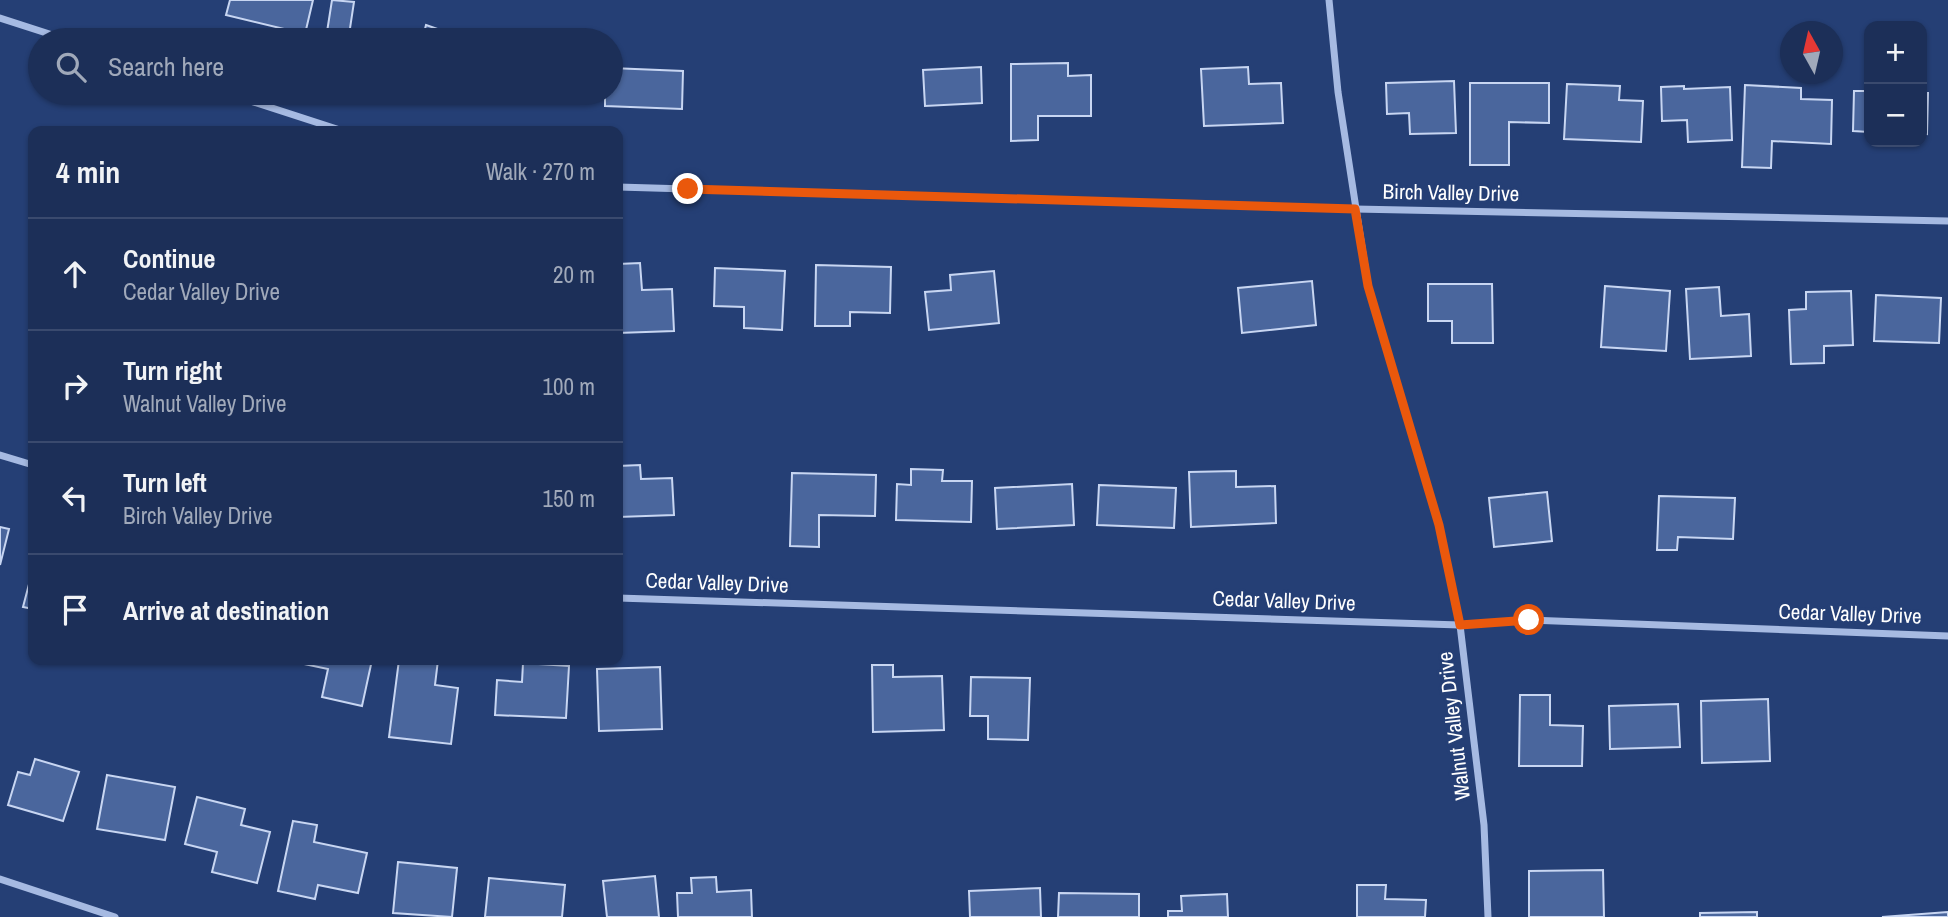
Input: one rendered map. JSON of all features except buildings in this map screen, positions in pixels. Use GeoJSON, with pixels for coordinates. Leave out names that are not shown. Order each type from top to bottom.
{"type":"FeatureCollection","features":[{"type":"Feature","properties":{"kind":"street","name":"Walnut Valley Drive"},"geometry":{"type":"LineString","coordinates":[[1329,0],[1338,92],[1368,286],[1439,525],[1460,625],[1484,825],[1488,917]]}},
{"type":"Feature","properties":{"kind":"street"},"geometry":{"type":"LineString","coordinates":[[0,18],[31,28]]}},
{"type":"Feature","properties":{"kind":"street"},"geometry":{"type":"LineString","coordinates":[[263,105],[328,126]]}},
{"type":"Feature","properties":{"kind":"street","name":"Birch Valley Drive"},"geometry":{"type":"LineString","coordinates":[[623,187],[1355,209],[1948,221]]}},
{"type":"Feature","properties":{"kind":"street"},"geometry":{"type":"LineString","coordinates":[[0,455],[28,464]]}},
{"type":"Feature","properties":{"kind":"street","name":"Cedar Valley Drive"},"geometry":{"type":"LineString","coordinates":[[623,598],[1460,625],[1529,620],[1948,636]]}},
{"type":"Feature","properties":{"kind":"street"},"geometry":{"type":"LineString","coordinates":[[0,879],[115,917]]}},
{"type":"Feature","properties":{"kind":"route"},"geometry":{"type":"LineString","coordinates":[[688,189],[1355,209],[1368,286],[1439,525],[1460,625],[1529,620]]}}]}
